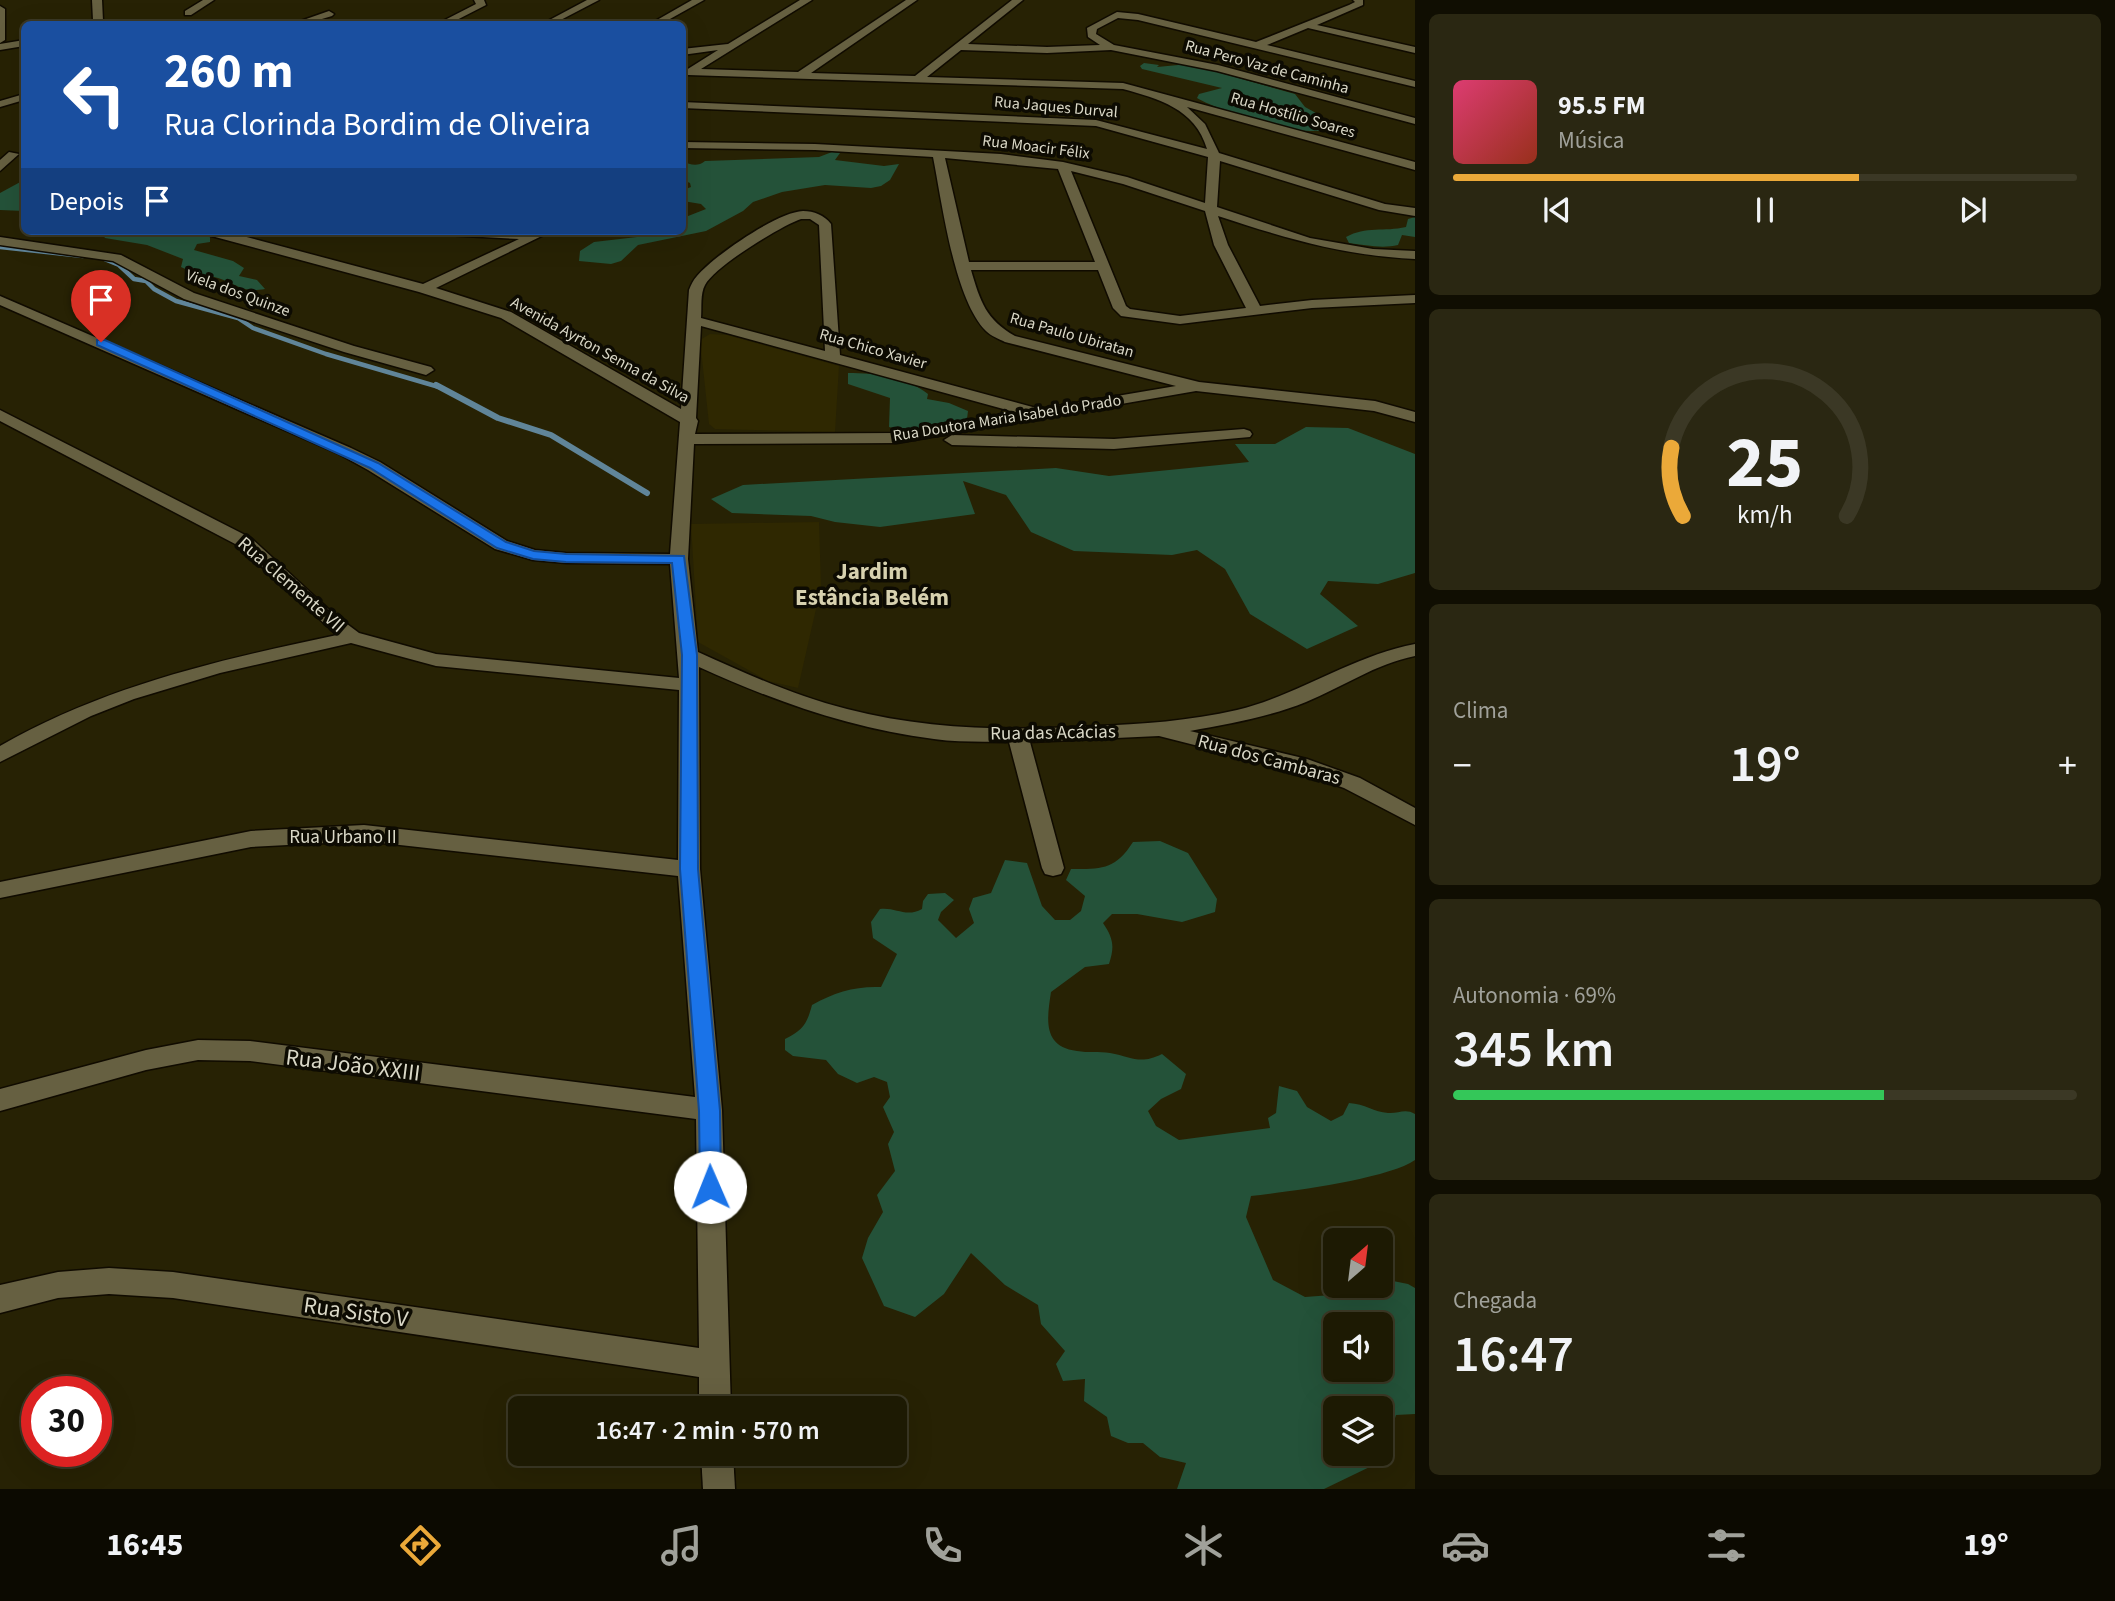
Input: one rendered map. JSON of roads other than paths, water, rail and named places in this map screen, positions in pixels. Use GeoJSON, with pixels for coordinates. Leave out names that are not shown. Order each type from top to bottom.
{"type":"FeatureCollection","features":[{"type":"Feature","properties":{"kind":"street"},"geometry":{"type":"LineString","coordinates":[[97,0],[98,21]]}},
{"type":"Feature","properties":{"kind":"street"},"geometry":{"type":"LineString","coordinates":[[188,13],[209,0]]}},
{"type":"Feature","properties":{"kind":"street"},"geometry":{"type":"LineString","coordinates":[[449,21],[475,10],[481,5],[479,0]]}},
{"type":"Feature","properties":{"kind":"street"},"geometry":{"type":"LineString","coordinates":[[553,21],[594,0]]}},
{"type":"Feature","properties":{"kind":"street"},"geometry":{"type":"LineString","coordinates":[[660,21],[699,0]]}},
{"type":"Feature","properties":{"kind":"street"},"geometry":{"type":"LineString","coordinates":[[686,73],[807,0]]}},
{"type":"Feature","properties":{"kind":"street"},"geometry":{"type":"LineString","coordinates":[[802,75],[912,0]]}},
{"type":"Feature","properties":{"kind":"street"},"geometry":{"type":"LineString","coordinates":[[919,78],[1018,0]]}},
{"type":"Feature","properties":{"kind":"street"},"geometry":{"type":"LineString","coordinates":[[1258,45],[1352,7],[1360,3],[1358,0]]}},
{"type":"Feature","properties":{"kind":"street"},"geometry":{"type":"LineString","coordinates":[[0,12],[0,40]]}},
{"type":"Feature","properties":{"kind":"street"},"geometry":{"type":"LineString","coordinates":[[307,21],[329,14]]}},
{"type":"Feature","properties":{"kind":"street"},"geometry":{"type":"LineString","coordinates":[[1111,47],[1094,39],[1091,35],[1092,28],[1111,17],[1126,15],[1415,84]]}},
{"type":"Feature","properties":{"kind":"street"},"geometry":{"type":"LineString","coordinates":[[1306,25],[1415,50]]}},
{"type":"Feature","properties":{"kind":"street"},"geometry":{"type":"LineString","coordinates":[[0,47],[21,44]]}},
{"type":"Feature","properties":{"kind":"street"},"geometry":{"type":"LineString","coordinates":[[686,51],[734,44]]}},
{"type":"Feature","properties":{"kind":"street","name":"Rua Pero Vaz de Caminha"},"geometry":{"type":"LineString","coordinates":[[961,47],[1047,50],[1111,47],[1206,66],[1415,121]]}},
{"type":"Feature","properties":{"kind":"street","name":"Rua Hostílio Soares"},"geometry":{"type":"LineString","coordinates":[[686,74],[1105,84],[1163,96],[1415,166]]}},
{"type":"Feature","properties":{"kind":"street"},"geometry":{"type":"LineString","coordinates":[[1163,96],[1200,124],[1211,139],[1216,156],[1209,209],[1214,227],[1255,311]]}},
{"type":"Feature","properties":{"kind":"street"},"geometry":{"type":"LineString","coordinates":[[0,104],[21,98]]}},
{"type":"Feature","properties":{"kind":"street","name":"Rua Jaques Durval"},"geometry":{"type":"LineString","coordinates":[[686,105],[982,116],[1096,124],[1142,134],[1383,206],[1415,212]]}},
{"type":"Feature","properties":{"kind":"street","name":"Rua Moacir Félix"},"geometry":{"type":"LineString","coordinates":[[686,145],[815,147],[1063,166],[1127,181],[1318,244],[1373,253],[1415,255]]}},
{"type":"Feature","properties":{"kind":"street"},"geometry":{"type":"LineString","coordinates":[[0,167],[13,154]]}},
{"type":"Feature","properties":{"kind":"street","name":"Rua Paulo Ubiratan"},"geometry":{"type":"LineString","coordinates":[[938,155],[964,266],[981,316],[991,328],[1010,339],[1199,387]]}},
{"type":"Feature","properties":{"kind":"street"},"geometry":{"type":"LineString","coordinates":[[1063,166],[1119,308],[1137,316],[1180,320],[1352,301],[1415,299]]}},
{"type":"Feature","properties":{"kind":"street"},"geometry":{"type":"LineString","coordinates":[[714,1396],[709,1111],[689,869],[690,685],[679,559],[690,421],[696,290],[702,279],[787,220],[804,215],[821,218],[825,224],[833,356]]}},
{"type":"Feature","properties":{"kind":"street","name":"Avenida Ayrton Senna da Silva"},"geometry":{"type":"LineString","coordinates":[[224,235],[424,289],[506,315],[690,421]]}},
{"type":"Feature","properties":{"kind":"street"},"geometry":{"type":"LineString","coordinates":[[424,289],[538,235]]}},
{"type":"Feature","properties":{"kind":"street","name":"Viela dos Quinze"},"geometry":{"type":"LineString","coordinates":[[0,241],[116,258],[177,290],[220,307],[324,342],[426,370]]}},
{"type":"Feature","properties":{"kind":"street"},"geometry":{"type":"LineString","coordinates":[[964,266],[1101,266]]}},
{"type":"Feature","properties":{"kind":"street"},"geometry":{"type":"LineString","coordinates":[[0,300],[345,451],[374,466],[501,545],[533,555],[566,558],[679,559]]}},
{"type":"Feature","properties":{"kind":"street","name":"Rua Chico Xavier"},"geometry":{"type":"LineString","coordinates":[[694,320],[1042,415]]}},
{"type":"Feature","properties":{"kind":"street"},"geometry":{"type":"LineString","coordinates":[[1199,387],[1375,406],[1415,417]]}},
{"type":"Feature","properties":{"kind":"street","name":"Rua Doutora Maria Isabel do Prado"},"geometry":{"type":"LineString","coordinates":[[688,439],[897,438],[1199,387]]}},
{"type":"Feature","properties":{"kind":"street","name":"Rua Clemente VII"},"geometry":{"type":"LineString","coordinates":[[0,415],[245,542],[328,619],[352,637],[436,660],[690,685]]}},
{"type":"Feature","properties":{"kind":"street"},"geometry":{"type":"LineString","coordinates":[[897,438],[1114,444],[1244,434]]}},
{"type":"Feature","properties":{"kind":"street"},"geometry":{"type":"LineString","coordinates":[[0,755],[79,712],[150,685],[200,670],[352,637]]}},
{"type":"Feature","properties":{"kind":"street","name":"Rua das Acácias"},"geometry":{"type":"LineString","coordinates":[[689,655],[768,691],[843,715],[936,733],[1018,736],[1157,730],[1240,716],[1298,698],[1359,667],[1394,654],[1415,650]]}},
{"type":"Feature","properties":{"kind":"street","name":"Rua dos Cambaras"},"geometry":{"type":"LineString","coordinates":[[1157,730],[1298,764],[1353,783],[1415,817]]}},
{"type":"Feature","properties":{"kind":"street"},"geometry":{"type":"LineString","coordinates":[[1018,736],[1053,868]]}},
{"type":"Feature","properties":{"kind":"street","name":"Rua Urbano II"},"geometry":{"type":"LineString","coordinates":[[11,889],[251,839],[312,834],[377,835],[689,869]]}},
{"type":"Feature","properties":{"kind":"street"},"geometry":{"type":"LineString","coordinates":[[0,907],[11,889]]}},
{"type":"Feature","properties":{"kind":"street","name":"Rua João XXIII"},"geometry":{"type":"LineString","coordinates":[[0,1100],[146,1060],[198,1050],[250,1051],[709,1111]]}},
{"type":"Feature","properties":{"kind":"street","name":"Rua Sisto V"},"geometry":{"type":"LineString","coordinates":[[0,1299],[71,1284],[110,1281],[173,1285],[712,1364]]}},
{"type":"Feature","properties":{"kind":"street"},"geometry":{"type":"LineString","coordinates":[[718,1466],[719,1489]]}},
{"type":"Feature","properties":{"kind":"waterway"},"geometry":{"type":"LineString","coordinates":[[0,247],[83,256]]}},
{"type":"Feature","properties":{"kind":"waterway"},"geometry":{"type":"LineString","coordinates":[[102,258],[119,265],[134,279],[146,281],[154,289],[176,301],[238,318],[253,328],[326,354],[439,387]]}},
{"type":"Feature","properties":{"kind":"waterway"},"geometry":{"type":"LineString","coordinates":[[436,385],[498,418],[551,435],[647,493]]}},
{"type":"Feature","properties":{"kind":"district","name":"Jardim Estância Belém"},"geometry":{"type":"Point","coordinates":[872,584]}}]}
